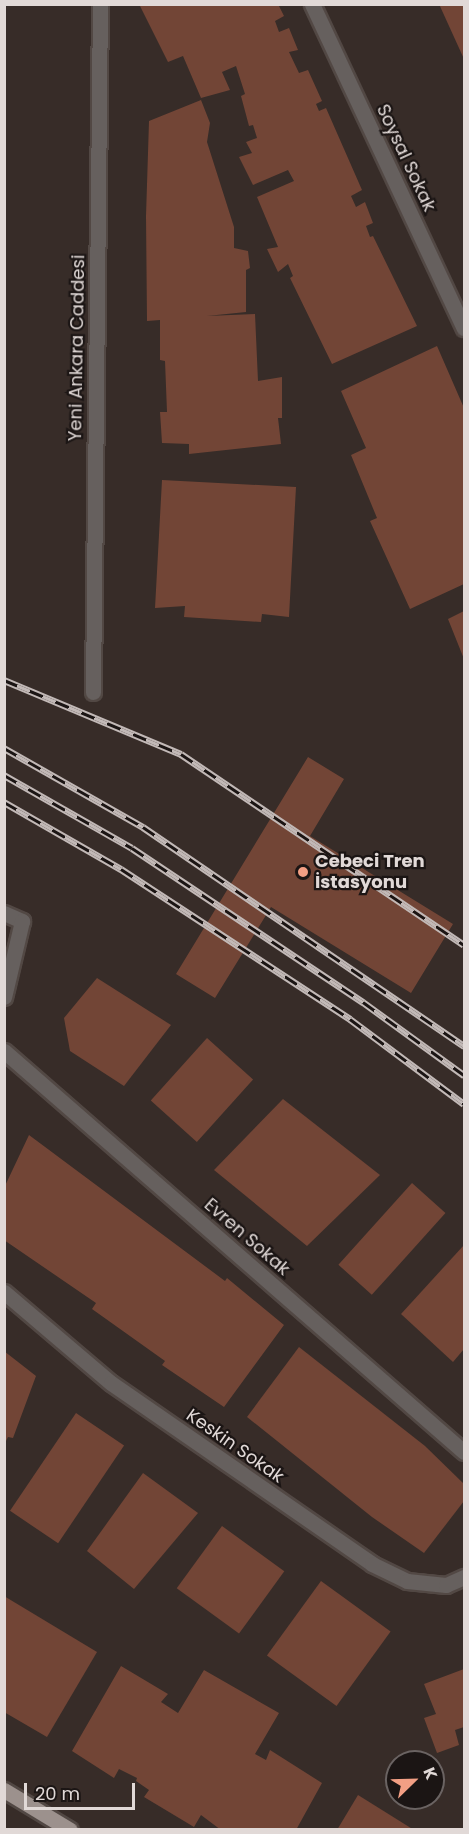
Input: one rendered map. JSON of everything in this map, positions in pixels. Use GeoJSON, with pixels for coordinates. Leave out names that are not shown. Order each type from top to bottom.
{"type":"FeatureCollection","features":[{"type":"Feature","properties":{"kind":"main road"},"geometry":{"type":"LineString","coordinates":[[4,1790],[70,1830]]}},
{"type":"Feature","properties":{"kind":"street","name":"Yeni Ankara Caddesi"},"geometry":{"type":"LineString","coordinates":[[93,692],[100,4]]}},
{"type":"Feature","properties":{"kind":"street","name":"Soysal Sokak"},"geometry":{"type":"LineString","coordinates":[[312,4],[465,328]]}},
{"type":"Feature","properties":{"kind":"street"},"geometry":{"type":"LineString","coordinates":[[4,913],[22,921],[4,998]]}},
{"type":"Feature","properties":{"kind":"street","name":"Evren Sokak"},"geometry":{"type":"LineString","coordinates":[[4,1051],[465,1452]]}},
{"type":"Feature","properties":{"kind":"street","name":"Keskin Sokak"},"geometry":{"type":"LineString","coordinates":[[4,1292],[111,1383],[372,1564],[407,1581],[446,1585],[465,1577]]}},
{"type":"Feature","properties":{"kind":"building"},"geometry":{"type":"Polygon","coordinates":[[[139,4],[278,4],[284,16],[275,21],[279,32],[289,28],[298,50],[289,52],[299,73],[308,70],[322,101],[316,104],[319,111],[326,108],[362,190],[351,196],[356,207],[365,202],[373,223],[366,226],[370,237],[373,236],[417,326],[332,364],[290,278],[293,276],[288,264],[278,272],[267,249],[278,247],[257,197],[294,181],[288,170],[253,185],[239,157],[252,153],[246,142],[257,138],[253,125],[249,126],[241,96],[245,94],[236,66],[222,72],[230,90],[201,98],[183,56],[168,62],[139,4]]]}},
{"type":"Feature","properties":{"kind":"building"},"geometry":{"type":"Polygon","coordinates":[[[439,4],[464,4],[464,59],[439,4]]]}},
{"type":"Feature","properties":{"kind":"building"},"geometry":{"type":"Polygon","coordinates":[[[201,100],[210,123],[207,142],[234,227],[234,248],[248,251],[250,268],[246,270],[246,312],[207,316],[255,314],[258,381],[282,377],[282,418],[278,418],[281,444],[189,454],[189,444],[162,443],[160,412],[167,412],[165,361],[160,360],[160,320],[147,321],[146,216],[149,121],[201,100]]]}},
{"type":"Feature","properties":{"kind":"building"},"geometry":{"type":"Polygon","coordinates":[[[437,346],[464,408],[464,584],[410,609],[370,521],[377,518],[351,455],[366,448],[341,391],[437,346]]]}},
{"type":"Feature","properties":{"kind":"building"},"geometry":{"type":"Polygon","coordinates":[[[162,480],[296,487],[289,617],[262,614],[261,622],[184,617],[185,606],[155,608],[162,480]]]}},
{"type":"Feature","properties":{"kind":"building"},"geometry":{"type":"Polygon","coordinates":[[[464,611],[464,659],[448,619],[464,611]]]}},
{"type":"Feature","properties":{"kind":"building","name":"Cebeci Tren İstasyonu"},"geometry":{"type":"Polygon","coordinates":[[[308,757],[344,779],[310,836],[453,924],[411,993],[271,907],[215,998],[176,974],[308,757]]]}},
{"type":"Feature","properties":{"kind":"building"},"geometry":{"type":"Polygon","coordinates":[[[97,978],[171,1025],[124,1086],[70,1051],[64,1018],[97,978]]]}},
{"type":"Feature","properties":{"kind":"building"},"geometry":{"type":"Polygon","coordinates":[[[207,1038],[253,1079],[197,1142],[151,1100],[207,1038]]]}},
{"type":"Feature","properties":{"kind":"building"},"geometry":{"type":"Polygon","coordinates":[[[283,1099],[380,1175],[307,1246],[214,1170],[283,1099]]]}},
{"type":"Feature","properties":{"kind":"building"},"geometry":{"type":"Polygon","coordinates":[[[29,1135],[225,1281],[227,1278],[284,1325],[224,1407],[162,1365],[165,1361],[92,1309],[96,1303],[4,1240],[4,1188],[29,1135]]]}},
{"type":"Feature","properties":{"kind":"building"},"geometry":{"type":"Polygon","coordinates":[[[412,1183],[445,1213],[372,1295],[338,1265],[412,1183]]]}},
{"type":"Feature","properties":{"kind":"building"},"geometry":{"type":"Polygon","coordinates":[[[464,1245],[464,1349],[453,1362],[401,1314],[464,1245]]]}},
{"type":"Feature","properties":{"kind":"building"},"geometry":{"type":"Polygon","coordinates":[[[299,1347],[425,1446],[464,1484],[464,1501],[424,1553],[372,1517],[247,1417],[299,1347]]]}},
{"type":"Feature","properties":{"kind":"building"},"geometry":{"type":"Polygon","coordinates":[[[4,1351],[36,1376],[13,1438],[8,1437],[4,1445],[4,1351]]]}},
{"type":"Feature","properties":{"kind":"building"},"geometry":{"type":"Polygon","coordinates":[[[76,1413],[124,1445],[58,1543],[10,1511],[76,1413]]]}},
{"type":"Feature","properties":{"kind":"building"},"geometry":{"type":"Polygon","coordinates":[[[143,1473],[198,1513],[134,1589],[87,1551],[143,1473]]]}},
{"type":"Feature","properties":{"kind":"building"},"geometry":{"type":"Polygon","coordinates":[[[222,1526],[284,1571],[239,1634],[177,1588],[222,1526]]]}},
{"type":"Feature","properties":{"kind":"building"},"geometry":{"type":"Polygon","coordinates":[[[321,1581],[391,1632],[336,1706],[267,1655],[321,1581]]]}},
{"type":"Feature","properties":{"kind":"building"},"geometry":{"type":"Polygon","coordinates":[[[4,1596],[97,1652],[47,1737],[4,1712],[4,1596]]]}},
{"type":"Feature","properties":{"kind":"building"},"geometry":{"type":"Polygon","coordinates":[[[121,1666],[168,1694],[161,1702],[178,1713],[204,1670],[279,1713],[255,1754],[266,1760],[270,1750],[322,1783],[296,1830],[221,1830],[201,1815],[194,1827],[144,1797],[149,1790],[136,1781],[137,1778],[119,1769],[114,1778],[72,1751],[121,1666]]]}},
{"type":"Feature","properties":{"kind":"building"},"geometry":{"type":"Polygon","coordinates":[[[464,1669],[464,1727],[455,1730],[459,1745],[445,1750],[436,1750],[424,1718],[436,1714],[424,1684],[464,1669]]]}},
{"type":"Feature","properties":{"kind":"building"},"geometry":{"type":"Polygon","coordinates":[[[358,1795],[414,1830],[337,1830],[358,1795]]]}},
{"type":"Feature","properties":{"kind":"railway"},"geometry":{"type":"LineString","coordinates":[[4,680],[181,754],[464,945]]}},
{"type":"Feature","properties":{"kind":"railway"},"geometry":{"type":"LineString","coordinates":[[4,748],[143,827],[464,1046]]}},
{"type":"Feature","properties":{"kind":"railway"},"geometry":{"type":"LineString","coordinates":[[4,775],[132,848],[363,1002],[464,1075]]}},
{"type":"Feature","properties":{"kind":"railway"},"geometry":{"type":"LineString","coordinates":[[4,802],[121,869],[350,1019],[464,1104]]}},
{"type":"Feature","properties":{"kind":"place","name":"Cebeci Tren İstasyonu"},"geometry":{"type":"Point","coordinates":[303,872]}}]}
